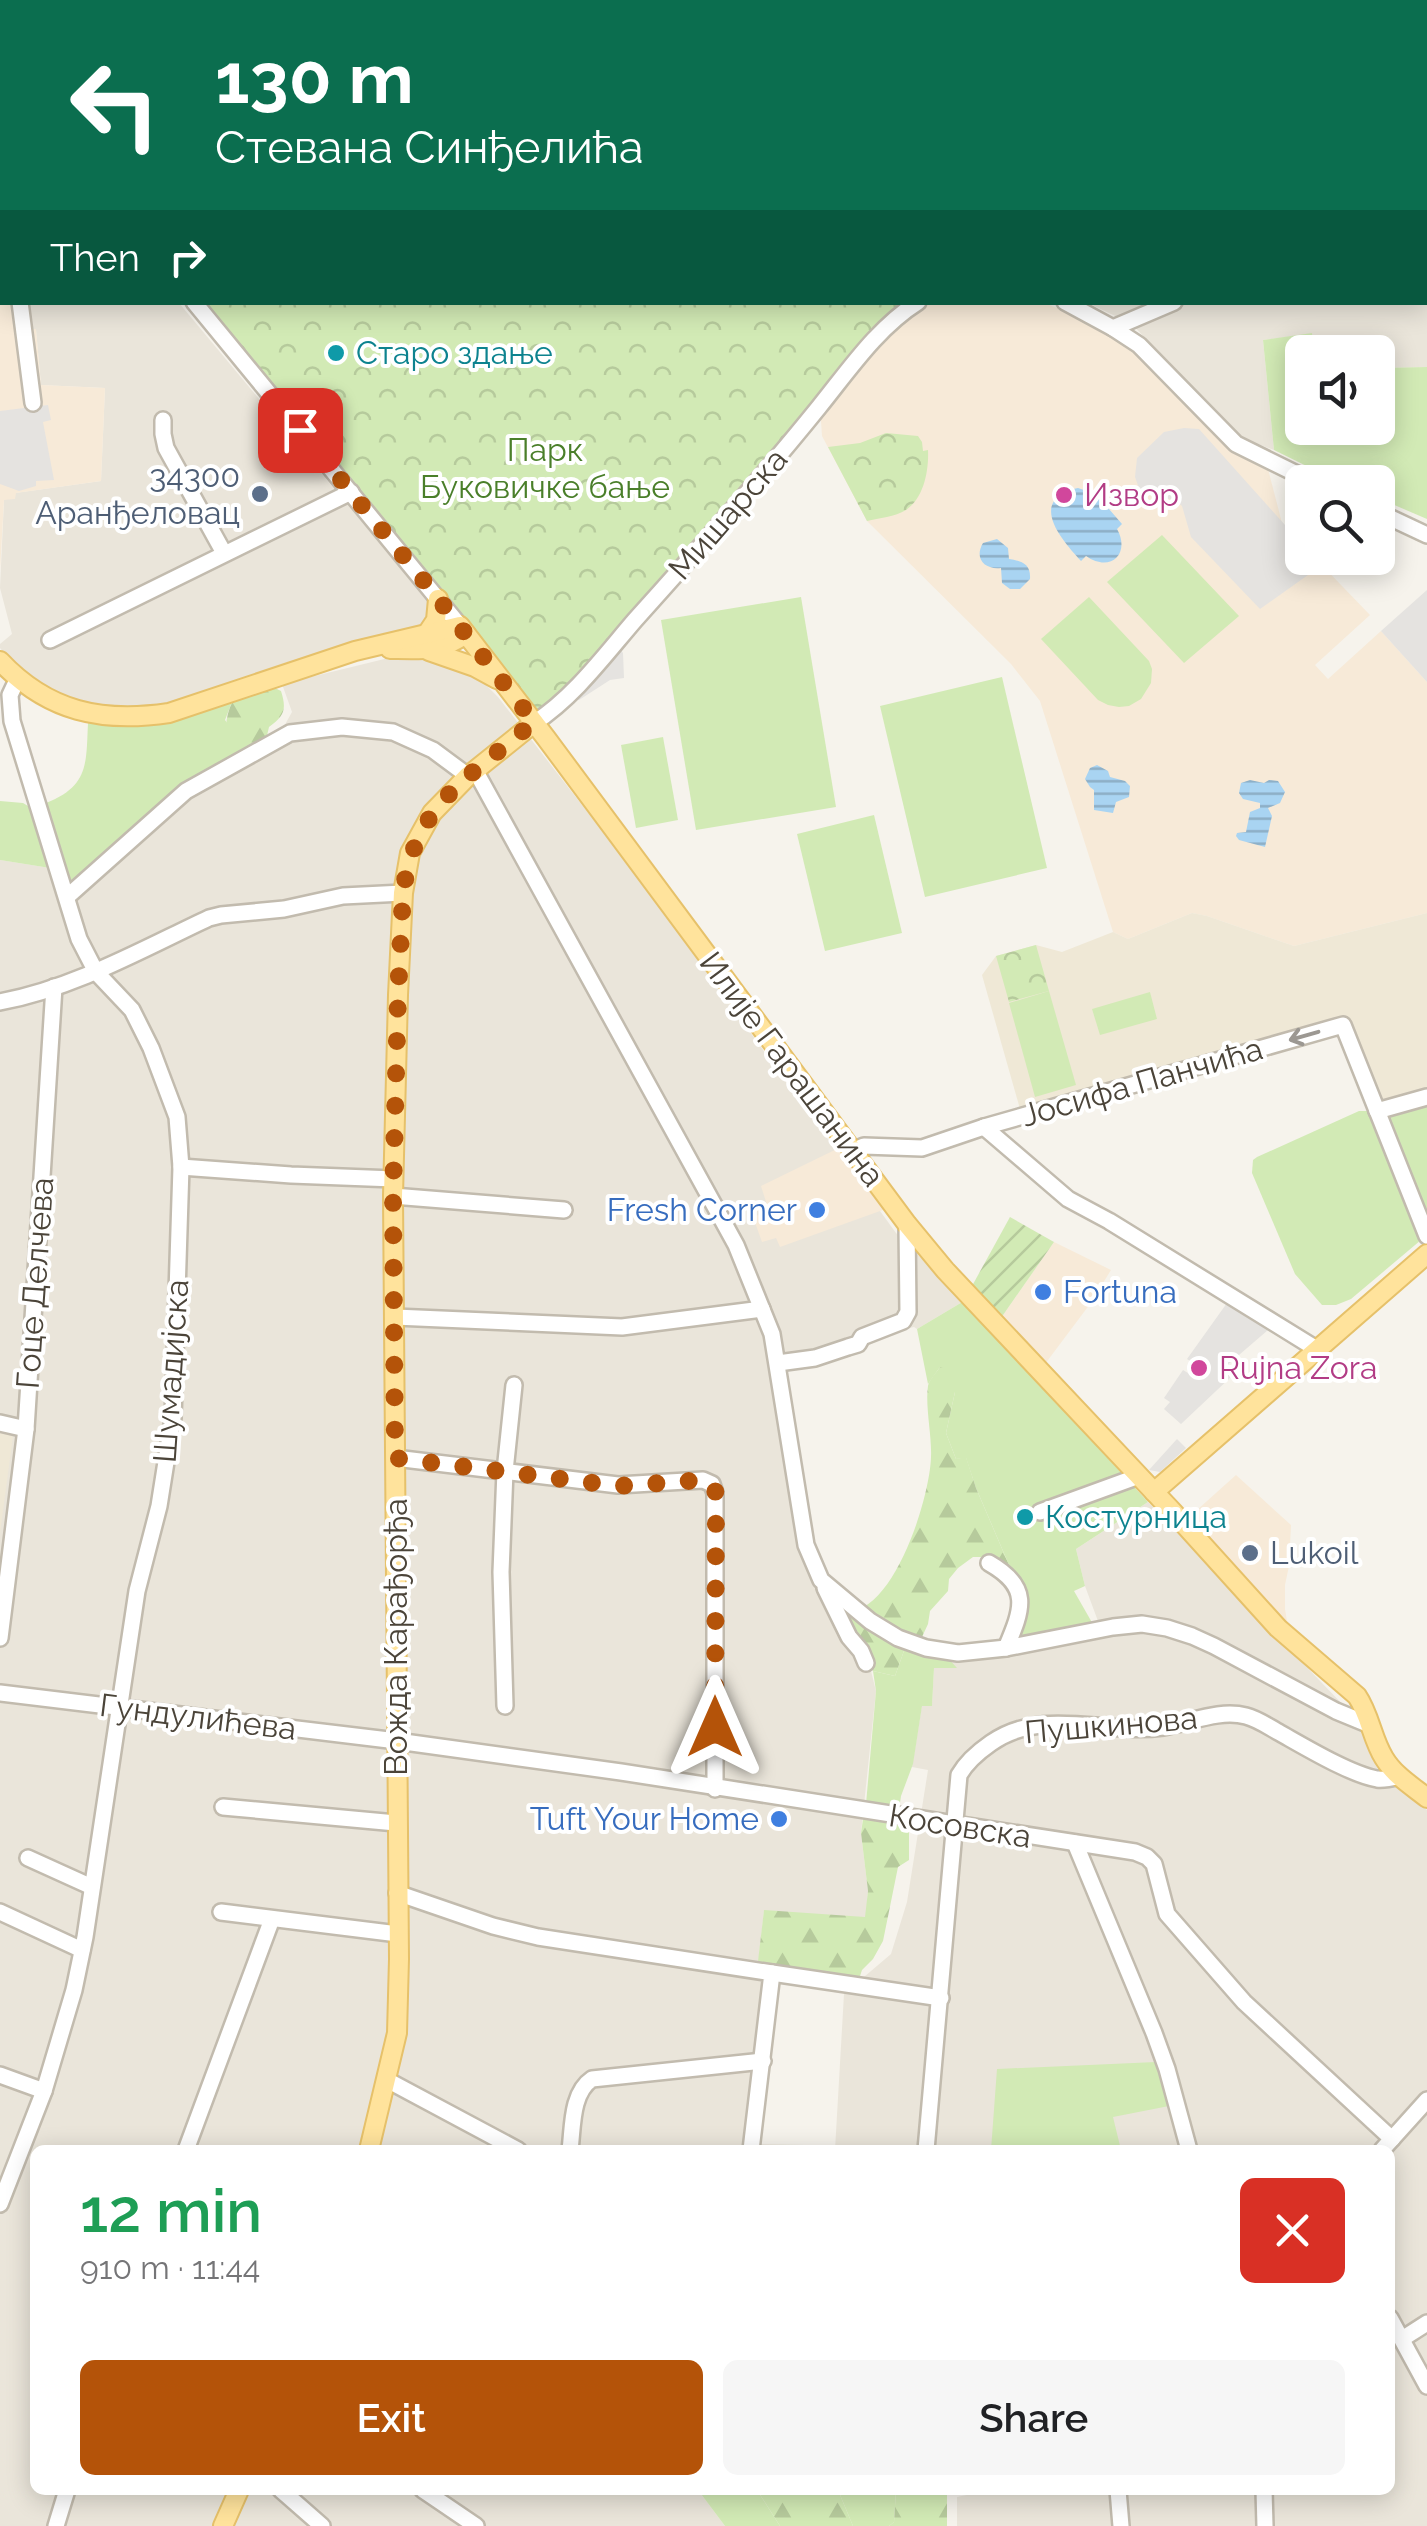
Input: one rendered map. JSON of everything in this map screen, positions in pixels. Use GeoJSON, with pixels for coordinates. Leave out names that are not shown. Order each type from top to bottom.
{"type":"FeatureCollection","features":[{"type":"Feature","properties":{"kind":"main road"},"geometry":{"type":"LineString","coordinates":[[427,643],[436,620],[438,599]]}},
{"type":"Feature","properties":{"kind":"main road","name":"Илије Гарашанина"},"geometry":{"type":"LineString","coordinates":[[463,630],[907,1224],[1278,1628],[1361,1701],[1384,1758],[1427,1798]]}},
{"type":"Feature","properties":{"kind":"main road"},"geometry":{"type":"LineString","coordinates":[[0,660],[37,694],[78,711],[116,717],[143,716],[169,712],[355,651],[427,643],[448,645],[463,630]]}},
{"type":"Feature","properties":{"kind":"main road"},"geometry":{"type":"LineString","coordinates":[[427,643],[501,681]]}},
{"type":"Feature","properties":{"kind":"main road","name":"Вожда Карађорђа"},"geometry":{"type":"LineString","coordinates":[[369,2145],[397,2033],[394,1188],[403,893],[410,854],[442,801],[534,722]]}},
{"type":"Feature","properties":{"kind":"main road"},"geometry":{"type":"LineString","coordinates":[[1154,1492],[1427,1254]]}},
{"type":"Feature","properties":{"kind":"main road"},"geometry":{"type":"LineString","coordinates":[[223,2526],[237,2495]]}},
{"type":"Feature","properties":{"kind":"street"},"geometry":{"type":"LineString","coordinates":[[20,305],[33,403]]}},
{"type":"Feature","properties":{"kind":"street","name":"Илије Гарашанина"},"geometry":{"type":"LineString","coordinates":[[196,305],[463,630]]}},
{"type":"Feature","properties":{"kind":"street","name":"Мишарска"},"geometry":{"type":"LineString","coordinates":[[534,722],[561,704],[675,576],[866,348],[914,305]]}},
{"type":"Feature","properties":{"kind":"street"},"geometry":{"type":"LineString","coordinates":[[1071,305],[1139,344],[1236,444],[1285,468]]}},
{"type":"Feature","properties":{"kind":"street"},"geometry":{"type":"LineString","coordinates":[[1113,328],[1167,305]]}},
{"type":"Feature","properties":{"kind":"street"},"geometry":{"type":"LineString","coordinates":[[163,420],[166,448],[224,553]]}},
{"type":"Feature","properties":{"kind":"street"},"geometry":{"type":"LineString","coordinates":[[50,640],[351,492]]}},
{"type":"Feature","properties":{"kind":"street"},"geometry":{"type":"LineString","coordinates":[[1395,520],[1427,535]]}},
{"type":"Feature","properties":{"kind":"street","name":"Шумадијска"},"geometry":{"type":"LineString","coordinates":[[1,2201],[44,2091],[72,1999],[82,1950],[137,1591],[159,1506],[173,1418],[181,1166],[177,1118],[150,1048],[132,1010],[96,972],[79,940],[16,737],[10,695],[18,678]]}},
{"type":"Feature","properties":{"kind":"street"},"geometry":{"type":"LineString","coordinates":[[67,897],[186,791],[290,733],[342,727],[393,732],[471,773],[736,1245],[772,1334],[806,1545],[820,1580],[866,1663]]}},
{"type":"Feature","properties":{"kind":"street"},"geometry":{"type":"LineString","coordinates":[[0,749],[16,737]]}},
{"type":"Feature","properties":{"kind":"street"},"geometry":{"type":"LineString","coordinates":[[0,1002],[96,972],[209,918],[284,909],[343,896],[403,893]]}},
{"type":"Feature","properties":{"kind":"street","name":"Гоце Делчева"},"geometry":{"type":"LineString","coordinates":[[0,1638],[26,1429],[54,988]]}},
{"type":"Feature","properties":{"kind":"street","name":"Јосифа Панчића"},"geometry":{"type":"LineString","coordinates":[[852,1151],[864,1146],[922,1148],[1343,1025],[1377,1111]]}},
{"type":"Feature","properties":{"kind":"street"},"geometry":{"type":"LineString","coordinates":[[1427,1097],[1377,1111],[1427,1236]]}},
{"type":"Feature","properties":{"kind":"street"},"geometry":{"type":"LineString","coordinates":[[984,1127],[1068,1199],[1318,1350]]}},
{"type":"Feature","properties":{"kind":"street"},"geometry":{"type":"LineString","coordinates":[[181,1166],[291,1175],[564,1210]]}},
{"type":"Feature","properties":{"kind":"street"},"geometry":{"type":"LineString","coordinates":[[778,1363],[848,1348],[858,1344],[862,1337],[904,1321],[908,1312],[907,1224]]}},
{"type":"Feature","properties":{"kind":"street"},"geometry":{"type":"LineString","coordinates":[[395,1317],[622,1327],[762,1309]]}},
{"type":"Feature","properties":{"kind":"street"},"geometry":{"type":"LineString","coordinates":[[506,1706],[501,1572],[505,1471],[514,1385]]}},
{"type":"Feature","properties":{"kind":"street"},"geometry":{"type":"LineString","coordinates":[[0,1423],[26,1429]]}},
{"type":"Feature","properties":{"kind":"street"},"geometry":{"type":"LineString","coordinates":[[395,1458],[618,1486],[703,1480],[712,1484],[716,1493],[715,1789]]}},
{"type":"Feature","properties":{"kind":"street"},"geometry":{"type":"LineString","coordinates":[[1040,1512],[1139,1476]]}},
{"type":"Feature","properties":{"kind":"street"},"geometry":{"type":"LineString","coordinates":[[988,1562],[1006,1572],[1019,1590],[1018,1617],[1006,1648]]}},
{"type":"Feature","properties":{"kind":"street"},"geometry":{"type":"LineString","coordinates":[[820,1580],[845,1603],[898,1638],[958,1653],[1006,1648],[1113,1626],[1142,1624],[1168,1628],[1214,1646],[1370,1725]]}},
{"type":"Feature","properties":{"kind":"street","name":"Гундулићева"},"geometry":{"type":"LineString","coordinates":[[0,1693],[396,1741]]}},
{"type":"Feature","properties":{"kind":"street","name":"Пушкинова"},"geometry":{"type":"LineString","coordinates":[[926,2145],[959,1775],[964,1765],[1000,1737],[1044,1723],[1133,1729],[1236,1714],[1252,1718],[1319,1755],[1370,1777],[1385,1780],[1400,1776]]}},
{"type":"Feature","properties":{"kind":"street","name":"Косовска"},"geometry":{"type":"LineString","coordinates":[[396,1741],[1135,1852],[1154,1864],[1167,1914],[1244,2002],[1387,2144]]}},
{"type":"Feature","properties":{"kind":"street"},"geometry":{"type":"LineString","coordinates":[[223,1808],[396,1823]]}},
{"type":"Feature","properties":{"kind":"street"},"geometry":{"type":"LineString","coordinates":[[1075,1844],[1154,2033],[1188,2145]]}},
{"type":"Feature","properties":{"kind":"street"},"geometry":{"type":"LineString","coordinates":[[28,1858],[92,1887]]}},
{"type":"Feature","properties":{"kind":"street"},"geometry":{"type":"LineString","coordinates":[[397,1893],[538,1937],[941,1998]]}},
{"type":"Feature","properties":{"kind":"street"},"geometry":{"type":"LineString","coordinates":[[0,1912],[82,1950]]}},
{"type":"Feature","properties":{"kind":"street"},"geometry":{"type":"LineString","coordinates":[[221,1912],[398,1934]]}},
{"type":"Feature","properties":{"kind":"street"},"geometry":{"type":"LineString","coordinates":[[188,2145],[272,1919]]}},
{"type":"Feature","properties":{"kind":"street"},"geometry":{"type":"LineString","coordinates":[[753,2145],[772,1973]]}},
{"type":"Feature","properties":{"kind":"street"},"geometry":{"type":"LineString","coordinates":[[571,2145],[578,2096],[592,2080],[762,2061]]}},
{"type":"Feature","properties":{"kind":"street"},"geometry":{"type":"LineString","coordinates":[[0,2075],[44,2091]]}},
{"type":"Feature","properties":{"kind":"street"},"geometry":{"type":"LineString","coordinates":[[387,2080],[509,2145]]}},
{"type":"Feature","properties":{"kind":"street"},"geometry":{"type":"LineString","coordinates":[[1387,2144],[1427,2100]]}},
{"type":"Feature","properties":{"kind":"street"},"geometry":{"type":"LineString","coordinates":[[1402,2340],[1427,2323]]}},
{"type":"Feature","properties":{"kind":"street"},"geometry":{"type":"LineString","coordinates":[[1395,2327],[1427,2386]]}},
{"type":"Feature","properties":{"kind":"street"},"geometry":{"type":"LineString","coordinates":[[56,2526],[66,2495]]}},
{"type":"Feature","properties":{"kind":"street"},"geometry":{"type":"LineString","coordinates":[[287,2495],[322,2526]]}},
{"type":"Feature","properties":{"kind":"street"},"geometry":{"type":"LineString","coordinates":[[430,2495],[473,2524],[488,2526]]}},
{"type":"Feature","properties":{"kind":"street"},"geometry":{"type":"LineString","coordinates":[[1118,2495],[1121,2526]]}},
{"type":"Feature","properties":{"kind":"street"},"geometry":{"type":"LineString","coordinates":[[1264,2495],[1265,2526]]}},
{"type":"Feature","properties":{"kind":"shaded area"},"geometry":{"type":"Polygon","coordinates":[[[0,305],[21,305],[24,330],[36,329],[41,385],[105,388],[101,481],[16,493],[15,499],[4,500],[0,571],[0,305]]]}},
{"type":"Feature","properties":{"kind":"shaded area"},"geometry":{"type":"Polygon","coordinates":[[[21,305],[181,305],[442,618],[425,629],[161,709],[95,709],[41,689],[0,648],[12,634],[0,588],[4,500],[15,493],[101,481],[105,388],[41,385],[36,330],[24,330],[21,305]]]}},
{"type":"Feature","properties":{"kind":"shaded area"},"geometry":{"type":"Polygon","coordinates":[[[926,305],[1077,308],[1175,381],[1237,454],[1268,469],[1285,526],[1285,575],[1331,575],[1370,615],[1315,665],[1328,679],[1381,631],[1427,682],[1427,913],[1294,946],[1192,913],[1128,939],[1113,932],[1040,701],[1011,664],[867,521],[822,436],[820,406],[926,305]]]}},
{"type":"Feature","properties":{"kind":"shaded area"},"geometry":{"type":"Polygon","coordinates":[[[1092,305],[1427,305],[1427,367],[1395,368],[1395,335],[1285,335],[1263,340],[1274,450],[1236,436],[1132,324],[1092,305]]]}},
{"type":"Feature","properties":{"kind":"shaded area"},"geometry":{"type":"Polygon","coordinates":[[[48,405],[51,420],[43,422],[54,480],[36,481],[36,486],[19,491],[0,484],[0,411],[48,405]]]}},
{"type":"Feature","properties":{"kind":"shaded area"},"geometry":{"type":"Polygon","coordinates":[[[1199,429],[1285,525],[1285,575],[1308,575],[1260,609],[1191,537],[1182,506],[1175,500],[1140,491],[1135,477],[1137,458],[1164,432],[1199,429]]]}},
{"type":"Feature","properties":{"kind":"shaded area"},"geometry":{"type":"Polygon","coordinates":[[[1427,590],[1427,682],[1381,631],[1427,590]]]}},
{"type":"Feature","properties":{"kind":"shaded area"},"geometry":{"type":"Polygon","coordinates":[[[618,646],[623,653],[624,678],[610,680],[579,700],[572,700],[618,646]]]}},
{"type":"Feature","properties":{"kind":"shaded area"},"geometry":{"type":"Polygon","coordinates":[[[409,653],[463,670],[484,683],[631,868],[896,1233],[964,1301],[917,1329],[874,1336],[776,1366],[808,1560],[869,1663],[876,1691],[861,1833],[868,1891],[866,1918],[764,1911],[757,1974],[767,1990],[750,2144],[805,2145],[30,2145],[30,2495],[702,2495],[725,2526],[0,2526],[0,860],[50,868],[79,890],[189,792],[273,746],[292,712],[282,684],[409,653]]]}},
{"type":"Feature","properties":{"kind":"shaded area"},"geometry":{"type":"Polygon","coordinates":[[[1192,913],[1294,946],[1427,913],[1427,1097],[1377,1111],[1343,1026],[1022,1116],[982,975],[996,956],[1036,945],[1062,952],[1113,932],[1128,939],[1192,913]]]}},
{"type":"Feature","properties":{"kind":"shaded area"},"geometry":{"type":"Polygon","coordinates":[[[847,1144],[894,1206],[780,1247],[776,1238],[762,1242],[753,1217],[769,1211],[761,1186],[847,1144]]]}},
{"type":"Feature","properties":{"kind":"shaded area"},"geometry":{"type":"Polygon","coordinates":[[[1054,1242],[1111,1270],[1045,1364],[1001,1318],[1054,1242]]]}},
{"type":"Feature","properties":{"kind":"shaded area"},"geometry":{"type":"Polygon","coordinates":[[[1227,1303],[1268,1330],[1225,1367],[1233,1375],[1181,1424],[1164,1409],[1170,1402],[1164,1398],[1183,1370],[1188,1373],[1195,1364],[1187,1359],[1227,1303]]]}},
{"type":"Feature","properties":{"kind":"shaded area"},"geometry":{"type":"Polygon","coordinates":[[[0,1431],[13,1436],[0,1533],[0,1431]]]}},
{"type":"Feature","properties":{"kind":"shaded area"},"geometry":{"type":"Polygon","coordinates":[[[1177,1439],[1186,1448],[1160,1472],[1149,1470],[1177,1439]]]}},
{"type":"Feature","properties":{"kind":"shaded area","name":"Lukoil"},"geometry":{"type":"Polygon","coordinates":[[[1236,1475],[1291,1525],[1285,1585],[1290,1639],[1167,1506],[1197,1510],[1236,1475]]]}},
{"type":"Feature","properties":{"kind":"shaded area"},"geometry":{"type":"Polygon","coordinates":[[[1148,1502],[1347,1709],[1395,1781],[1427,1810],[1427,2526],[957,2526],[957,2497],[967,2495],[1395,2495],[1395,2145],[835,2145],[844,1994],[891,1954],[907,1902],[928,1770],[912,1767],[922,1705],[932,1705],[934,1667],[946,1656],[1102,1632],[1076,1549],[1148,1502]]]}},
{"type":"Feature","properties":{"kind":"green space","name":"Парк Буковичке бање"},"geometry":{"type":"Polygon","coordinates":[[[196,305],[926,305],[867,358],[561,704],[534,723],[196,305]]]}},
{"type":"Feature","properties":{"kind":"green space"},"geometry":{"type":"Polygon","coordinates":[[[1285,337],[1285,445],[1395,445],[1395,368],[1427,367],[1427,519],[1395,505],[1395,465],[1304,465],[1274,450],[1263,340],[1285,337]]]}},
{"type":"Feature","properties":{"kind":"green space"},"geometry":{"type":"Polygon","coordinates":[[[886,433],[918,436],[923,451],[928,450],[926,475],[917,498],[906,510],[867,521],[828,447],[860,443],[886,433]]]}},
{"type":"Feature","properties":{"kind":"green space"},"geometry":{"type":"Polygon","coordinates":[[[1162,535],[1239,616],[1184,663],[1107,582],[1162,535]]]}},
{"type":"Feature","properties":{"kind":"green space"},"geometry":{"type":"Polygon","coordinates":[[[801,597],[836,807],[696,830],[661,620],[801,597]]]}},
{"type":"Feature","properties":{"kind":"green space"},"geometry":{"type":"Polygon","coordinates":[[[1089,597],[1149,661],[1152,669],[1151,683],[1141,699],[1129,706],[1108,705],[1098,700],[1041,639],[1089,597]]]}},
{"type":"Feature","properties":{"kind":"green space"},"geometry":{"type":"Polygon","coordinates":[[[1002,677],[1047,868],[925,897],[880,706],[1002,677]]]}},
{"type":"Feature","properties":{"kind":"green space"},"geometry":{"type":"Polygon","coordinates":[[[275,688],[281,691],[284,708],[269,727],[266,740],[248,751],[233,743],[227,731],[232,702],[275,688]]]}},
{"type":"Feature","properties":{"kind":"green space"},"geometry":{"type":"Polygon","coordinates":[[[232,702],[225,720],[248,751],[83,877],[72,881],[64,876],[45,807],[78,781],[85,762],[88,723],[161,722],[232,702]]]}},
{"type":"Feature","properties":{"kind":"green space"},"geometry":{"type":"Polygon","coordinates":[[[663,737],[678,820],[636,828],[621,745],[663,737]]]}},
{"type":"Feature","properties":{"kind":"green space"},"geometry":{"type":"Polygon","coordinates":[[[0,801],[23,803],[33,809],[50,868],[0,860],[0,801]]]}},
{"type":"Feature","properties":{"kind":"green space"},"geometry":{"type":"Polygon","coordinates":[[[874,815],[902,933],[825,951],[797,834],[874,815]]]}},
{"type":"Feature","properties":{"kind":"green space"},"geometry":{"type":"Polygon","coordinates":[[[1036,945],[1049,991],[1009,1002],[996,956],[1036,945]]]}},
{"type":"Feature","properties":{"kind":"green space"},"geometry":{"type":"Polygon","coordinates":[[[1049,991],[1076,1085],[1035,1097],[1009,1003],[1049,991]]]}},
{"type":"Feature","properties":{"kind":"green space"},"geometry":{"type":"Polygon","coordinates":[[[1150,992],[1157,1019],[1100,1035],[1092,1009],[1150,992]]]}},
{"type":"Feature","properties":{"kind":"green space"},"geometry":{"type":"Polygon","coordinates":[[[1427,1103],[1427,1218],[1387,1113],[1427,1103]]]}},
{"type":"Feature","properties":{"kind":"green space"},"geometry":{"type":"Polygon","coordinates":[[[1359,1111],[1370,1111],[1421,1240],[1351,1299],[1322,1305],[1295,1274],[1252,1173],[1253,1160],[1359,1111]]]}},
{"type":"Feature","properties":{"kind":"green space"},"geometry":{"type":"Polygon","coordinates":[[[1010,1217],[1054,1242],[1001,1318],[972,1286],[1010,1217]]]}},
{"type":"Feature","properties":{"kind":"green space"},"geometry":{"type":"Polygon","coordinates":[[[964,1301],[1148,1502],[1076,1549],[1085,1586],[1074,1591],[1094,1626],[1013,1641],[1012,1572],[966,1458],[956,1459],[946,1433],[955,1392],[940,1367],[928,1384],[917,1329],[964,1301]]]}},
{"type":"Feature","properties":{"kind":"green space"},"geometry":{"type":"Polygon","coordinates":[[[940,1367],[954,1372],[955,1392],[946,1433],[956,1459],[966,1457],[1012,1572],[985,1557],[973,1557],[958,1568],[949,1579],[948,1591],[930,1611],[922,1637],[905,1648],[895,1676],[873,1671],[846,1617],[847,1612],[864,1607],[880,1593],[907,1549],[917,1523],[931,1457],[928,1386],[940,1367]]]}},
{"type":"Feature","properties":{"kind":"green space"},"geometry":{"type":"Polygon","coordinates":[[[905,1648],[946,1656],[957,1668],[934,1668],[932,1706],[922,1706],[913,1764],[899,1810],[866,1804],[876,1691],[873,1671],[895,1676],[905,1648]]]}},
{"type":"Feature","properties":{"kind":"green space"},"geometry":{"type":"Polygon","coordinates":[[[863,1819],[909,1825],[909,1860],[898,1867],[883,1941],[859,1979],[758,1961],[764,1910],[865,1917],[868,1891],[863,1819]]]}},
{"type":"Feature","properties":{"kind":"green space"},"geometry":{"type":"Polygon","coordinates":[[[1156,2062],[1169,2106],[1113,2117],[1120,2145],[991,2145],[997,2069],[1156,2062]]]}},
{"type":"Feature","properties":{"kind":"green space"},"geometry":{"type":"Polygon","coordinates":[[[702,2495],[760,2495],[780,2526],[725,2526],[702,2495]]]}},
{"type":"Feature","properties":{"kind":"green space"},"geometry":{"type":"Polygon","coordinates":[[[760,2495],[840,2495],[853,2526],[780,2526],[760,2495]]]}},
{"type":"Feature","properties":{"kind":"green space"},"geometry":{"type":"Polygon","coordinates":[[[840,2495],[896,2495],[894,2522],[889,2526],[853,2526],[840,2495]]]}},
{"type":"Feature","properties":{"kind":"green space"},"geometry":{"type":"Polygon","coordinates":[[[896,2495],[947,2495],[947,2526],[889,2526],[894,2522],[896,2495]]]}},
{"type":"Feature","properties":{"kind":"water"},"geometry":{"type":"Polygon","coordinates":[[[1078,488],[1096,494],[1122,524],[1117,529],[1120,553],[1110,562],[1086,556],[1081,561],[1053,521],[1054,502],[1078,488]]]}},
{"type":"Feature","properties":{"kind":"water"},"geometry":{"type":"Polygon","coordinates":[[[997,539],[1008,548],[1009,559],[1022,562],[1029,570],[1030,579],[1020,589],[1010,589],[1002,583],[1001,568],[990,567],[980,558],[983,543],[997,539]]]}},
{"type":"Feature","properties":{"kind":"water"},"geometry":{"type":"Polygon","coordinates":[[[1097,765],[1108,771],[1110,777],[1130,786],[1129,797],[1116,802],[1113,813],[1094,810],[1094,790],[1085,779],[1090,768],[1097,765]]]}},
{"type":"Feature","properties":{"kind":"water"},"geometry":{"type":"Polygon","coordinates":[[[1278,781],[1285,792],[1280,803],[1268,808],[1272,816],[1265,847],[1236,836],[1246,832],[1250,812],[1260,808],[1260,803],[1243,799],[1239,793],[1241,783],[1278,781]]]}},
{"type":"Feature","properties":{"kind":"place","name":"Старо здање"},"geometry":{"type":"Point","coordinates":[336,353]}},
{"type":"Feature","properties":{"kind":"place","name":"34300 Аранђеловац"},"geometry":{"type":"Point","coordinates":[260,494]}},
{"type":"Feature","properties":{"kind":"place","name":"Извор"},"geometry":{"type":"Point","coordinates":[1064,495]}},
{"type":"Feature","properties":{"kind":"place","name":"Fresh Corner"},"geometry":{"type":"Point","coordinates":[817,1210]}},
{"type":"Feature","properties":{"kind":"place","name":"Fortuna"},"geometry":{"type":"Point","coordinates":[1043,1292]}},
{"type":"Feature","properties":{"kind":"place","name":"Rujna Zora"},"geometry":{"type":"Point","coordinates":[1199,1368]}},
{"type":"Feature","properties":{"kind":"place","name":"Костурница"},"geometry":{"type":"Point","coordinates":[1025,1517]}},
{"type":"Feature","properties":{"kind":"place","name":"Lukoil"},"geometry":{"type":"Point","coordinates":[1250,1553]}},
{"type":"Feature","properties":{"kind":"place","name":"Tuft Your Home"},"geometry":{"type":"Point","coordinates":[779,1819]}},
{"type":"Feature","properties":{"kind":"route"},"geometry":{"type":"LineString","coordinates":[[300,430],[534,722],[468,776],[432,812],[408,862],[398,995],[393,1196],[395,1458],[618,1486],[703,1480],[712,1484],[716,1493],[715,1727]]}}]}
